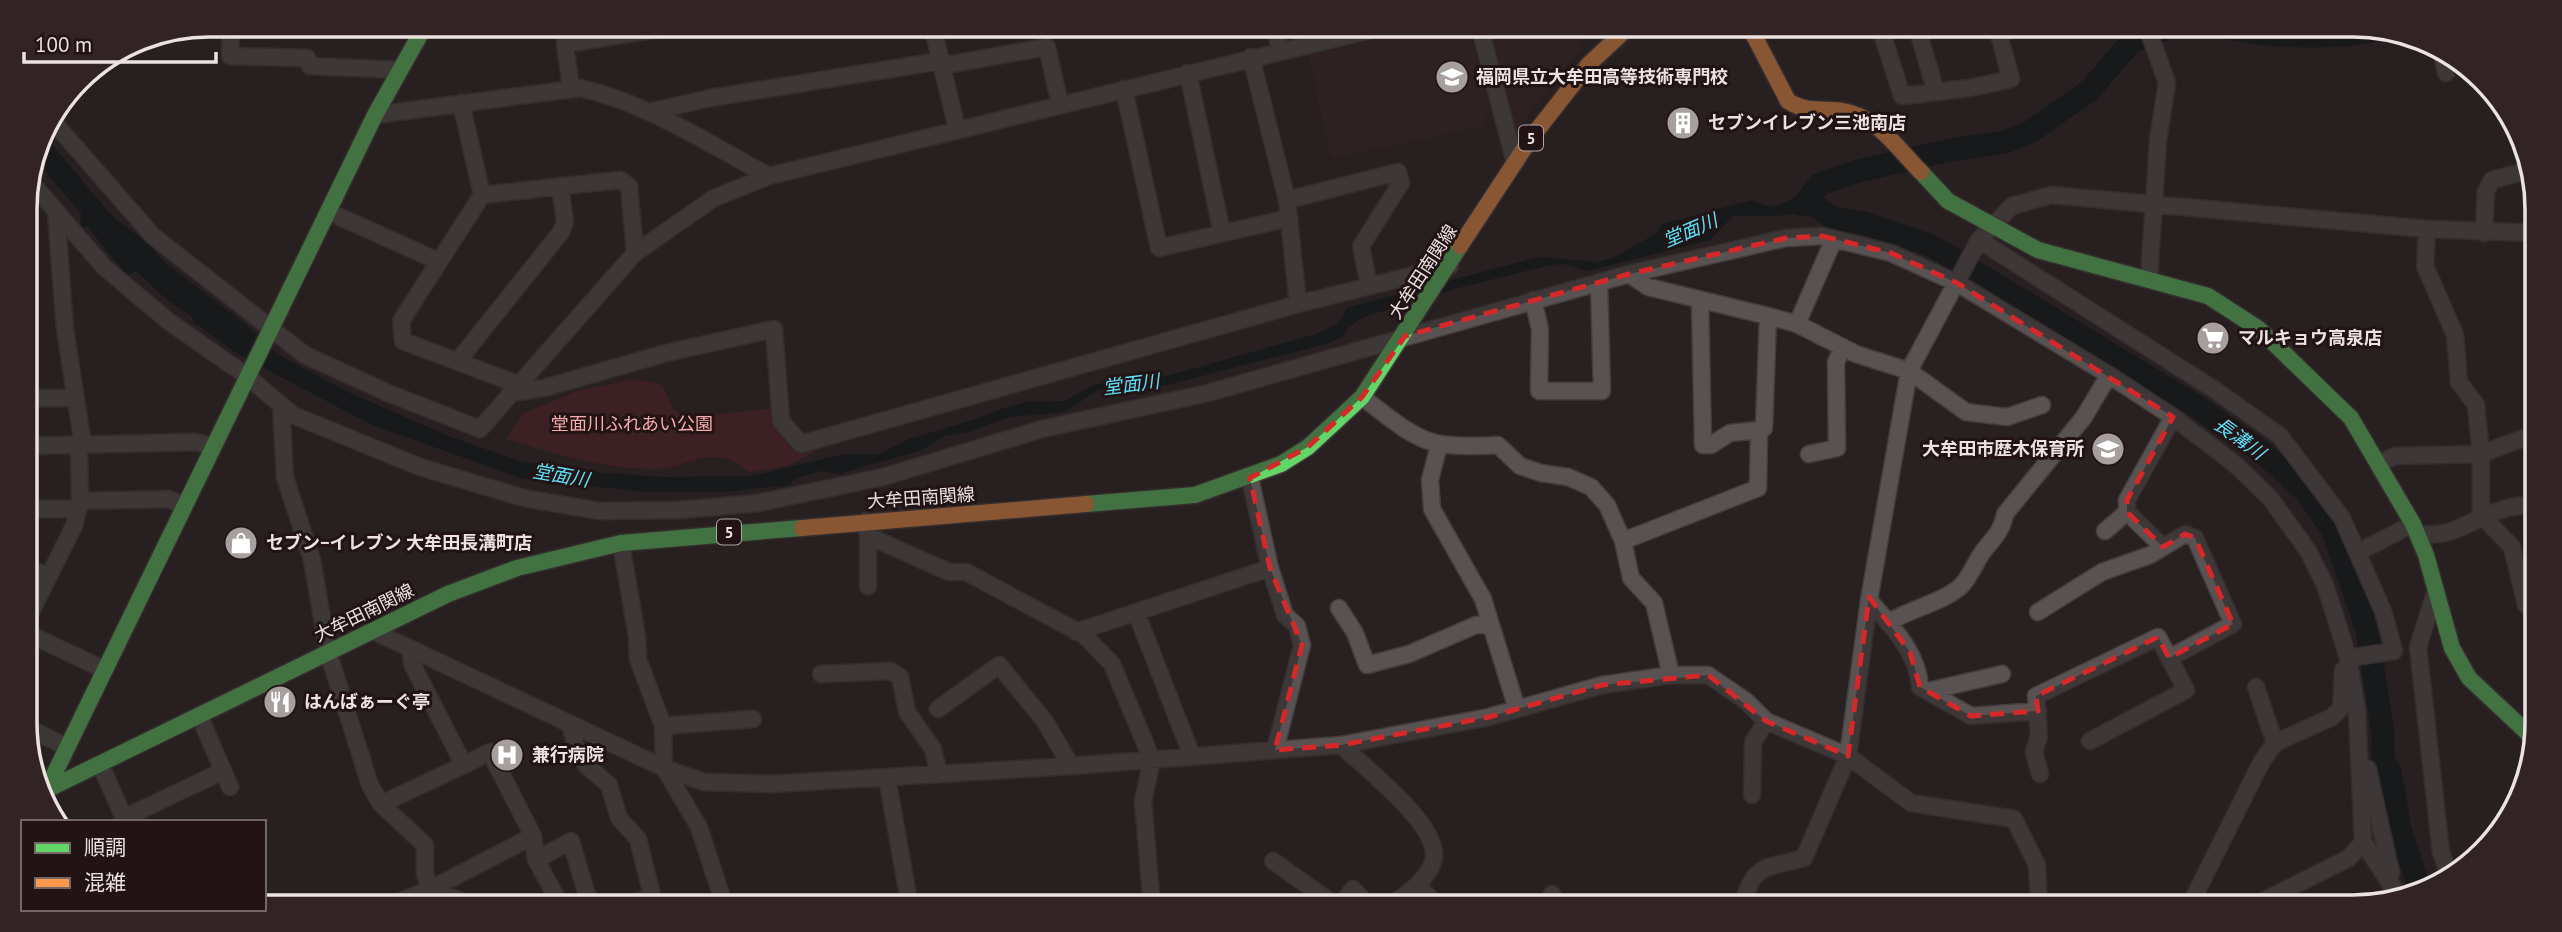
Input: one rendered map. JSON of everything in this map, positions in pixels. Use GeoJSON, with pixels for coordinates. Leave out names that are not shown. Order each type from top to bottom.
{"type":"FeatureCollection","features":[{"type":"Feature","properties":{"kind":"street"},"geometry":{"type":"LineString","coordinates":[[231,37],[230,56],[307,58],[310,66],[400,70]]}},
{"type":"Feature","properties":{"kind":"street"},"geometry":{"type":"LineString","coordinates":[[48,784],[375,116],[419,37]]}},
{"type":"Feature","properties":{"kind":"street"},"geometry":{"type":"LineString","coordinates":[[571,88],[565,44],[608,37]]}},
{"type":"Feature","properties":{"kind":"street"},"geometry":{"type":"LineString","coordinates":[[934,37],[957,129]]}},
{"type":"Feature","properties":{"kind":"street"},"geometry":{"type":"LineString","coordinates":[[1277,37],[1280,51]]}},
{"type":"Feature","properties":{"kind":"street"},"geometry":{"type":"LineString","coordinates":[[58,127],[153,236],[305,355],[388,393],[480,429],[513,388],[635,253],[714,198],[769,176],[1340,37]]}},
{"type":"Feature","properties":{"kind":"street"},"geometry":{"type":"LineString","coordinates":[[1482,37],[1515,163]]}},
{"type":"Feature","properties":{"kind":"street","name":"大牟田南関線"},"geometry":{"type":"LineString","coordinates":[[50,789],[448,594],[517,568],[621,543],[867,528],[1195,495],[1250,478],[1281,464],[1308,447],[1362,397],[1405,335],[1531,138],[1590,64],[1618,37]]}},
{"type":"Feature","properties":{"kind":"street"},"geometry":{"type":"LineString","coordinates":[[1755,37],[1788,100],[1800,109],[1860,116],[1875,124],[1948,201],[2038,250],[2059,258],[2208,296],[2259,329],[2336,400],[2379,464],[2415,529],[2426,555],[2452,648],[2469,678],[2525,731]]}},
{"type":"Feature","properties":{"kind":"street"},"geometry":{"type":"LineString","coordinates":[[1883,37],[1902,96],[2011,79],[2000,37]]}},
{"type":"Feature","properties":{"kind":"street"},"geometry":{"type":"LineString","coordinates":[[1920,37],[1936,92]]}},
{"type":"Feature","properties":{"kind":"street"},"geometry":{"type":"LineString","coordinates":[[2149,279],[2158,140],[2167,83],[2151,37]]}},
{"type":"Feature","properties":{"kind":"street"},"geometry":{"type":"LineString","coordinates":[[649,113],[710,98],[1047,47],[1060,104]]}},
{"type":"Feature","properties":{"kind":"street"},"geometry":{"type":"LineString","coordinates":[[1251,57],[1287,200],[1298,304]]}},
{"type":"Feature","properties":{"kind":"street"},"geometry":{"type":"LineString","coordinates":[[2443,63],[2445,73]]}},
{"type":"Feature","properties":{"kind":"street"},"geometry":{"type":"LineString","coordinates":[[1188,73],[1222,233]]}},
{"type":"Feature","properties":{"kind":"street"},"geometry":{"type":"LineString","coordinates":[[375,116],[571,88],[601,93],[649,113],[769,176]]}},
{"type":"Feature","properties":{"kind":"street"},"geometry":{"type":"LineString","coordinates":[[1124,89],[1159,248],[1289,218]]}},
{"type":"Feature","properties":{"kind":"street"},"geometry":{"type":"LineString","coordinates":[[461,103],[482,195],[401,321],[403,341],[513,388],[544,388],[666,353],[774,329],[781,421],[801,444],[1298,304],[1450,266]]}},
{"type":"Feature","properties":{"kind":"street"},"geometry":{"type":"LineString","coordinates":[[1287,200],[1398,172],[1401,183],[1361,246],[1369,286]]}},
{"type":"Feature","properties":{"kind":"street"},"geometry":{"type":"LineString","coordinates":[[2484,233],[2486,191],[2492,180],[2521,172]]}},
{"type":"Feature","properties":{"kind":"street"},"geometry":{"type":"LineString","coordinates":[[482,195],[620,180],[629,186],[635,253]]}},
{"type":"Feature","properties":{"kind":"street"},"geometry":{"type":"LineString","coordinates":[[457,362],[561,232],[565,222],[560,186]]}},
{"type":"Feature","properties":{"kind":"street"},"geometry":{"type":"LineString","coordinates":[[38,190],[104,267],[141,300],[248,377],[293,415],[420,467],[524,498],[599,511],[679,510],[758,503],[883,477],[1042,429],[1208,393],[1599,282],[1786,237],[1822,236],[1891,253],[1956,283],[2109,375],[2173,417],[2236,465],[2270,498],[2308,551],[2325,585],[2348,658],[2381,838],[2396,890]]}},
{"type":"Feature","properties":{"kind":"street"},"geometry":{"type":"LineString","coordinates":[[1745,895],[1748,885],[1759,870],[1804,858],[1848,756],[1869,600],[1909,371],[1979,240],[2012,205],[2052,195],[2427,229],[2525,233]]}},
{"type":"Feature","properties":{"kind":"street"},"geometry":{"type":"LineString","coordinates":[[37,600],[74,526],[79,505],[81,445],[65,329],[56,212]]}},
{"type":"Feature","properties":{"kind":"street"},"geometry":{"type":"LineString","coordinates":[[329,212],[438,261]]}},
{"type":"Feature","properties":{"kind":"street"},"geometry":{"type":"LineString","coordinates":[[2427,229],[2425,266],[2455,335],[2459,382],[2476,405],[2482,454],[2481,515],[2512,547],[2525,601]]}},
{"type":"Feature","properties":{"kind":"street"},"geometry":{"type":"LineString","coordinates":[[1797,324],[1834,239]]}},
{"type":"Feature","properties":{"kind":"street"},"geometry":{"type":"LineString","coordinates":[[1979,240],[2215,390],[2280,436],[2342,518],[2383,611],[2394,651],[2348,658],[2343,666],[2340,708],[2332,717],[2275,743],[2262,761],[2195,895]]}},
{"type":"Feature","properties":{"kind":"street"},"geometry":{"type":"LineString","coordinates":[[1629,274],[1648,287],[1797,324],[1843,347],[1909,371],[1966,412],[2007,417],[2042,405]]}},
{"type":"Feature","properties":{"kind":"street"},"geometry":{"type":"LineString","coordinates":[[1533,300],[1539,329],[1539,391],[1602,391],[1599,282]]}},
{"type":"Feature","properties":{"kind":"street"},"geometry":{"type":"LineString","coordinates":[[1700,300],[1703,445],[1711,445],[1730,433],[1764,428],[1768,316]]}},
{"type":"Feature","properties":{"kind":"street"},"geometry":{"type":"LineString","coordinates":[[1809,454],[1837,448],[1836,362],[1843,347]]}},
{"type":"Feature","properties":{"kind":"street"},"geometry":{"type":"LineString","coordinates":[[1888,623],[1905,612],[1949,594],[1967,579],[1979,558],[2004,526],[2005,513],[2084,417],[2109,375]]}},
{"type":"Feature","properties":{"kind":"street"},"geometry":{"type":"LineString","coordinates":[[1362,397],[1415,437],[1439,445],[1498,444],[1520,466],[1541,473],[1568,477],[1591,487],[1615,517],[1631,578],[1654,603],[1671,675]]}},
{"type":"Feature","properties":{"kind":"street"},"geometry":{"type":"LineString","coordinates":[[37,398],[76,398]]}},
{"type":"Feature","properties":{"kind":"street"},"geometry":{"type":"LineString","coordinates":[[281,405],[285,477],[312,560],[328,652],[370,785],[381,804],[425,845],[425,875],[431,889],[446,895]]}},
{"type":"Feature","properties":{"kind":"street"},"geometry":{"type":"LineString","coordinates":[[2163,547],[2127,512],[2127,500],[2173,417]]}},
{"type":"Feature","properties":{"kind":"street"},"geometry":{"type":"LineString","coordinates":[[1623,541],[1758,488],[1759,430]]}},
{"type":"Feature","properties":{"kind":"street"},"geometry":{"type":"LineString","coordinates":[[2379,464],[2395,456],[2482,454],[2525,438]]}},
{"type":"Feature","properties":{"kind":"street"},"geometry":{"type":"LineString","coordinates":[[37,446],[195,442],[212,446]]}},
{"type":"Feature","properties":{"kind":"street"},"geometry":{"type":"LineString","coordinates":[[1439,445],[1430,480],[1432,509],[1483,599],[1517,709]]}},
{"type":"Feature","properties":{"kind":"street"},"geometry":{"type":"LineString","coordinates":[[1250,478],[1270,568],[1285,615],[1297,626],[1302,645],[1275,750]]}},
{"type":"Feature","properties":{"kind":"street"},"geometry":{"type":"LineString","coordinates":[[37,508],[169,499],[184,506]]}},
{"type":"Feature","properties":{"kind":"street"},"geometry":{"type":"LineString","coordinates":[[2368,547],[2415,529],[2449,533],[2481,515],[2512,505],[2525,505]]}},
{"type":"Feature","properties":{"kind":"street"},"geometry":{"type":"LineString","coordinates":[[2105,531],[2127,512]]}},
{"type":"Feature","properties":{"kind":"street"},"geometry":{"type":"LineString","coordinates":[[868,586],[867,528],[949,572],[966,572],[1076,632],[1102,650],[1112,664],[1152,760],[1143,802],[1152,895]]}},
{"type":"Feature","properties":{"kind":"street"},"geometry":{"type":"LineString","coordinates":[[2038,612],[2102,572],[2163,547],[2185,534],[2194,538],[2233,624],[2169,658]]}},
{"type":"Feature","properties":{"kind":"street"},"geometry":{"type":"LineString","coordinates":[[621,543],[637,637],[638,659],[663,726],[664,768],[699,827],[721,895]]}},
{"type":"Feature","properties":{"kind":"street"},"geometry":{"type":"LineString","coordinates":[[1076,632],[1270,568]]}},
{"type":"Feature","properties":{"kind":"street"},"geometry":{"type":"LineString","coordinates":[[37,572],[50,575]]}},
{"type":"Feature","properties":{"kind":"street"},"geometry":{"type":"LineString","coordinates":[[2435,593],[2418,647],[2441,852],[2446,867]]}},
{"type":"Feature","properties":{"kind":"street"},"geometry":{"type":"LineString","coordinates":[[1869,600],[1919,669],[1920,687],[1971,716],[2038,711]]}},
{"type":"Feature","properties":{"kind":"street"},"geometry":{"type":"LineString","coordinates":[[1339,608],[1355,633],[1367,665],[1409,654],[1476,625],[1490,625]]}},
{"type":"Feature","properties":{"kind":"street"},"geometry":{"type":"LineString","coordinates":[[1136,612],[1192,756]]}},
{"type":"Feature","properties":{"kind":"street"},"geometry":{"type":"LineString","coordinates":[[373,631],[664,768],[704,782],[772,784],[939,775],[1341,745],[1517,709],[1602,685],[1671,675],[1708,675],[1746,701],[1766,721],[1848,756],[1911,803],[2014,819],[2037,865],[2038,895]]}},
{"type":"Feature","properties":{"kind":"street"},"geometry":{"type":"LineString","coordinates":[[2040,774],[2034,752],[2039,736],[2036,696],[2158,637],[2186,690],[2090,741]]}},
{"type":"Feature","properties":{"kind":"street"},"geometry":{"type":"LineString","coordinates":[[37,638],[105,670]]}},
{"type":"Feature","properties":{"kind":"street"},"geometry":{"type":"LineString","coordinates":[[410,649],[412,664],[464,765]]}},
{"type":"Feature","properties":{"kind":"street"},"geometry":{"type":"LineString","coordinates":[[938,709],[999,665],[1044,720],[1071,766]]}},
{"type":"Feature","properties":{"kind":"street"},"geometry":{"type":"LineString","coordinates":[[821,674],[891,671],[900,677],[908,712],[933,749],[939,775]]}},
{"type":"Feature","properties":{"kind":"street"},"geometry":{"type":"LineString","coordinates":[[1928,691],[2002,674]]}},
{"type":"Feature","properties":{"kind":"street"},"geometry":{"type":"LineString","coordinates":[[2256,687],[2275,743]]}},
{"type":"Feature","properties":{"kind":"street"},"geometry":{"type":"LineString","coordinates":[[2357,711],[2363,842],[2395,890]]}},
{"type":"Feature","properties":{"kind":"street"},"geometry":{"type":"LineString","coordinates":[[199,715],[230,787]]}},
{"type":"Feature","properties":{"kind":"street"},"geometry":{"type":"LineString","coordinates":[[663,726],[753,719]]}},
{"type":"Feature","properties":{"kind":"street"},"geometry":{"type":"LineString","coordinates":[[1752,795],[1753,742],[1766,721]]}},
{"type":"Feature","properties":{"kind":"street"},"geometry":{"type":"LineString","coordinates":[[570,724],[575,744],[586,765],[608,785],[619,818],[638,839],[652,895]]}},
{"type":"Feature","properties":{"kind":"street"},"geometry":{"type":"LineString","coordinates":[[37,733],[66,747]]}},
{"type":"Feature","properties":{"kind":"street"},"geometry":{"type":"LineString","coordinates":[[1341,745],[1411,811],[1430,839],[1433,862],[1417,885],[1404,895]]}},
{"type":"Feature","properties":{"kind":"street"},"geometry":{"type":"LineString","coordinates":[[381,804],[490,752],[533,836],[536,860],[555,895]]}},
{"type":"Feature","properties":{"kind":"street"},"geometry":{"type":"LineString","coordinates":[[100,764],[125,820],[223,771]]}},
{"type":"Feature","properties":{"kind":"street"},"geometry":{"type":"LineString","coordinates":[[887,778],[908,895]]}},
{"type":"Feature","properties":{"kind":"street"},"geometry":{"type":"LineString","coordinates":[[417,895],[533,836]]}},
{"type":"Feature","properties":{"kind":"street"},"geometry":{"type":"LineString","coordinates":[[536,860],[572,841],[588,895]]}},
{"type":"Feature","properties":{"kind":"street"},"geometry":{"type":"LineString","coordinates":[[2275,895],[2349,858],[2363,842]]}},
{"type":"Feature","properties":{"kind":"street"},"geometry":{"type":"LineString","coordinates":[[1273,861],[1321,895]]}},
{"type":"Feature","properties":{"kind":"street"},"geometry":{"type":"LineString","coordinates":[[1417,885],[1427,895]]}},
{"type":"Feature","properties":{"kind":"highlighted area"},"geometry":{"type":"Polygon","coordinates":[[[1822,236],[1891,253],[1957,283],[2173,417],[2127,500],[2127,512],[2163,547],[2185,534],[2195,538],[2233,624],[2169,658],[2158,637],[2036,696],[2038,711],[1971,716],[1920,687],[1910,652],[1869,597],[1848,756],[1766,721],[1708,675],[1602,685],[1489,717],[1341,745],[1275,750],[1302,645],[1270,568],[1250,478],[1308,447],[1362,397],[1405,336],[1629,274],[1786,238],[1822,236]]]}},
{"type":"Feature","properties":{"kind":"shaded area","name":"福岡県立大牟田高等技術専門校"},"geometry":{"type":"Polygon","coordinates":[[[1390,37],[1470,37],[1490,104],[1486,118],[1479,127],[1331,158],[1309,56],[1390,37]]]}},
{"type":"Feature","properties":{"kind":"shaded area","name":"福岡県立大牟田高等技術専門校"},"geometry":{"type":"Polygon","coordinates":[[[1489,37],[1579,37],[1582,50],[1562,70],[1518,129],[1512,132],[1489,37]]]}},
{"type":"Feature","properties":{"kind":"green space","name":"堂面川ふれあい公園"},"geometry":{"type":"Polygon","coordinates":[[[636,379],[662,385],[673,408],[684,418],[774,408],[790,416],[814,452],[790,465],[751,472],[731,460],[717,457],[654,469],[579,460],[506,439],[522,414],[577,391],[636,379]]]}},
{"type":"Feature","properties":{"kind":"water"},"geometry":{"type":"Polygon","coordinates":[[[50,143],[114,218],[148,243],[162,260],[249,327],[279,355],[348,392],[451,437],[520,461],[566,470],[664,477],[750,476],[845,454],[879,454],[909,439],[1026,402],[1065,401],[1088,387],[1125,377],[1160,378],[1312,335],[1342,319],[1346,308],[1538,257],[1598,262],[1615,257],[1655,234],[1662,224],[1752,200],[1771,206],[1809,196],[1842,216],[1840,228],[1823,224],[1818,211],[1775,216],[1733,216],[1710,240],[1588,271],[1563,264],[1550,265],[1462,287],[1364,317],[1349,327],[1341,338],[1326,344],[1159,387],[1098,390],[1065,412],[1010,417],[968,432],[944,436],[923,450],[839,474],[821,471],[796,478],[789,485],[723,492],[646,492],[523,479],[372,425],[239,355],[193,322],[193,318],[166,299],[136,271],[127,276],[87,226],[80,229],[81,213],[42,168],[50,143]]]}},
{"type":"Feature","properties":{"kind":"waterway","name":"堂面川"},"geometry":{"type":"LineString","coordinates":[[1803,205],[1820,184],[1858,171],[1951,150],[2005,142],[2030,132],[2090,90],[2131,42],[2144,37]]}},
{"type":"Feature","properties":{"kind":"waterway","name":"長溝川"},"geometry":{"type":"LineString","coordinates":[[1816,206],[1832,218],[1864,223],[1932,246],[2193,404],[2262,452],[2306,492],[2332,529],[2367,630],[2383,733],[2383,760],[2390,771],[2400,829],[2418,883]]}},
{"type":"Feature","properties":{"kind":"traffic: fast"},"geometry":{"type":"LineString","coordinates":[[49,786],[375,115],[419,37]]}},
{"type":"Feature","properties":{"kind":"traffic: fast"},"geometry":{"type":"LineString","coordinates":[[1921,172],[1948,201],[2038,250],[2208,296],[2259,329],[2351,418],[2413,524],[2426,555],[2452,648],[2469,678],[2525,731]]}},
{"type":"Feature","properties":{"kind":"traffic: fast"},"geometry":{"type":"LineString","coordinates":[[1086,504],[1195,495],[1281,464],[1308,447],[1362,397],[1460,246]]}},
{"type":"Feature","properties":{"kind":"traffic: fast"},"geometry":{"type":"LineString","coordinates":[[50,788],[448,594],[517,568],[621,543],[802,528]]}},
{"type":"Feature","properties":{"kind":"traffic: slow"},"geometry":{"type":"LineString","coordinates":[[1460,246],[1531,138],[1589,64],[1618,37]]}},
{"type":"Feature","properties":{"kind":"traffic: slow"},"geometry":{"type":"LineString","coordinates":[[1755,37],[1788,101],[1804,108],[1843,111],[1862,117],[1881,130],[1921,172]]}},
{"type":"Feature","properties":{"kind":"traffic: slow"},"geometry":{"type":"LineString","coordinates":[[802,528],[1086,504]]}},
{"type":"Feature","properties":{"kind":"place","name":"福岡県立大牟田高等技術専門校"},"geometry":{"type":"Point","coordinates":[1452,77]}},
{"type":"Feature","properties":{"kind":"place","name":"セブンイレブン三池南店"},"geometry":{"type":"Point","coordinates":[1683,123]}},
{"type":"Feature","properties":{"kind":"place","name":"マルキョウ高泉店"},"geometry":{"type":"Point","coordinates":[2213,338]}},
{"type":"Feature","properties":{"kind":"place","name":"大牟田市歴木保育所"},"geometry":{"type":"Point","coordinates":[2108,449]}},
{"type":"Feature","properties":{"kind":"place","name":"セブン−イレブン 大牟田長溝町店"},"geometry":{"type":"Point","coordinates":[241,543]}},
{"type":"Feature","properties":{"kind":"place","name":"はんばぁーぐ亭"},"geometry":{"type":"Point","coordinates":[280,702]}},
{"type":"Feature","properties":{"kind":"place","name":"兼行病院"},"geometry":{"type":"Point","coordinates":[507,755]}}]}
